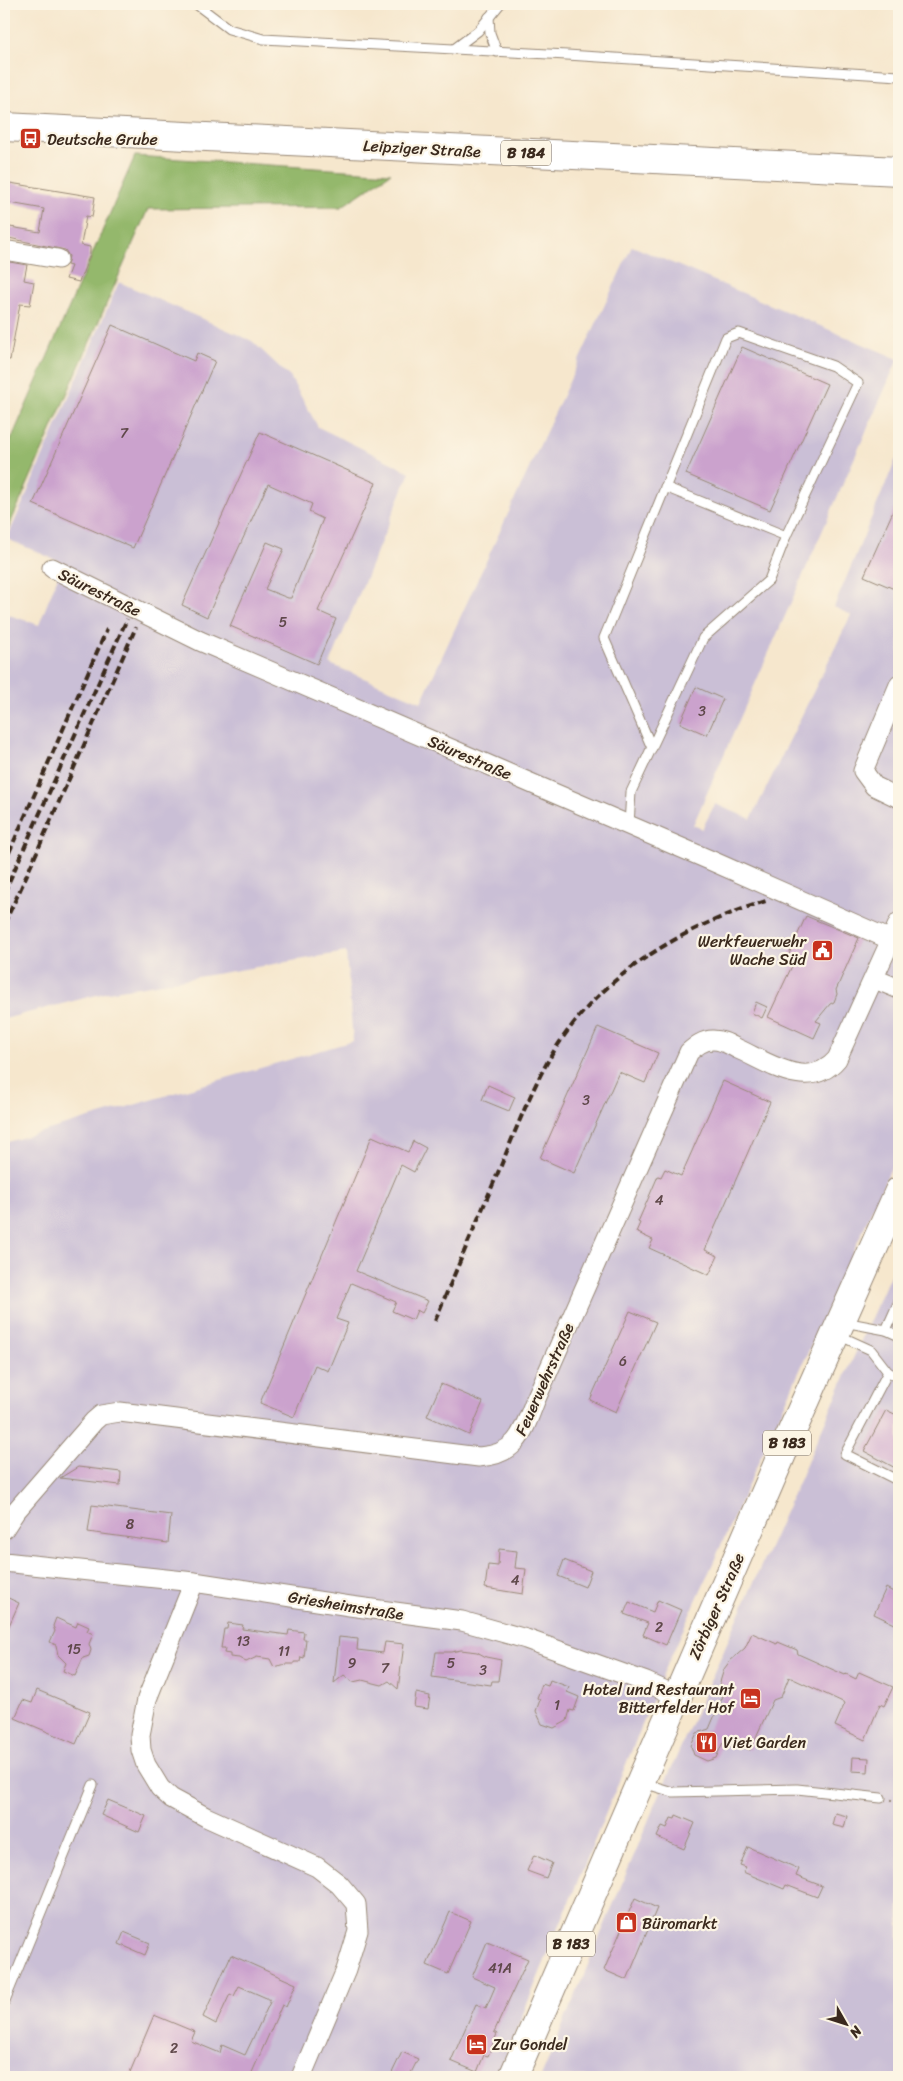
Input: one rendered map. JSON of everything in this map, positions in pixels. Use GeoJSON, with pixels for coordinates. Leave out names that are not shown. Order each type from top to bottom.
{"type":"FeatureCollection","features":[{"type":"Feature","properties":{"kind":"main road","name":"Leipziger Straße"},"geometry":{"type":"LineString","coordinates":[[4,127],[899,171]]}},
{"type":"Feature","properties":{"kind":"main road","name":"Zörbiger Straße"},"geometry":{"type":"LineString","coordinates":[[513,2077],[677,1696],[899,1191]]}},
{"type":"Feature","properties":{"kind":"street"},"geometry":{"type":"LineString","coordinates":[[4,250],[58,259]]}},
{"type":"Feature","properties":{"kind":"street","name":"Säurestraße"},"geometry":{"type":"LineString","coordinates":[[52,568],[200,640],[891,940]]}},
{"type":"Feature","properties":{"kind":"street"},"geometry":{"type":"LineString","coordinates":[[899,685],[863,770],[874,786],[899,798]]}},
{"type":"Feature","properties":{"kind":"street"},"geometry":{"type":"LineString","coordinates":[[899,922],[874,979],[899,989]]}},
{"type":"Feature","properties":{"kind":"street","name":"Feuerwehrstraße"},"geometry":{"type":"LineString","coordinates":[[4,1529],[15,1512],[94,1422],[101,1415],[108,1413],[129,1413],[480,1457],[506,1450],[520,1437],[524,1430],[535,1401],[689,1052],[706,1041],[721,1041],[794,1073],[808,1076],[816,1074],[831,1066],[837,1059],[874,979]]}},
{"type":"Feature","properties":{"kind":"street","name":"Griesheimstraße"},"geometry":{"type":"LineString","coordinates":[[4,1562],[194,1582],[480,1625],[526,1639],[677,1696]]}},
{"type":"Feature","properties":{"kind":"street"},"geometry":{"type":"LineString","coordinates":[[194,1582],[156,1673],[142,1718],[141,1750],[150,1772],[160,1788],[183,1806],[316,1867],[339,1884],[356,1904],[358,1931],[346,1970],[301,2077]]}},
{"type":"Feature","properties":{"kind":"lane"},"geometry":{"type":"LineString","coordinates":[[196,4],[229,29],[263,40],[899,76]]}},
{"type":"Feature","properties":{"kind":"lane"},"geometry":{"type":"LineString","coordinates":[[454,50],[478,31],[500,4]]}},
{"type":"Feature","properties":{"kind":"lane"},"geometry":{"type":"LineString","coordinates":[[489,17],[490,33],[497,52]]}},
{"type":"Feature","properties":{"kind":"lane"},"geometry":{"type":"LineString","coordinates":[[629,826],[631,792],[652,748],[703,638],[769,580],[786,536],[858,383],[833,366],[739,333],[726,338],[604,638],[652,748]]}},
{"type":"Feature","properties":{"kind":"lane"},"geometry":{"type":"LineString","coordinates":[[665,487],[786,536]]}},
{"type":"Feature","properties":{"kind":"lane"},"geometry":{"type":"LineString","coordinates":[[886,1330],[899,1301]]}},
{"type":"Feature","properties":{"kind":"lane"},"geometry":{"type":"LineString","coordinates":[[839,1328],[886,1330],[899,1336]]}},
{"type":"Feature","properties":{"kind":"lane"},"geometry":{"type":"LineString","coordinates":[[839,1328],[871,1350],[888,1372],[899,1378]]}},
{"type":"Feature","properties":{"kind":"lane"},"geometry":{"type":"LineString","coordinates":[[888,1372],[845,1454],[899,1481]]}},
{"type":"Feature","properties":{"kind":"lane"},"geometry":{"type":"LineString","coordinates":[[641,1782],[673,1792],[797,1789],[880,1798]]}},
{"type":"Feature","properties":{"kind":"lane"},"geometry":{"type":"LineString","coordinates":[[4,2003],[93,1785]]}},
{"type":"Feature","properties":{"kind":"shaded area"},"geometry":{"type":"Polygon","coordinates":[[[632,246],[898,359],[693,825],[702,829],[715,804],[751,819],[851,615],[834,607],[899,452],[899,1150],[664,1672],[497,2077],[4,2077],[4,1143],[353,1041],[346,952],[108,992],[4,1019],[4,617],[9,615],[39,625],[63,563],[7,539],[119,282],[252,341],[290,377],[318,427],[410,472],[330,664],[421,702],[632,246]]]}},
{"type":"Feature","properties":{"kind":"shaded area"},"geometry":{"type":"Polygon","coordinates":[[[899,1255],[899,2077],[541,2077],[652,1812],[899,1255]]]}},
{"type":"Feature","properties":{"kind":"green space"},"geometry":{"type":"Polygon","coordinates":[[[135,156],[391,173],[341,207],[148,209],[4,538],[4,456],[135,156]]]}},
{"type":"Feature","properties":{"kind":"building"},"geometry":{"type":"Polygon","coordinates":[[[4,182],[95,197],[92,217],[86,216],[81,245],[90,247],[90,255],[79,282],[66,279],[71,266],[67,265],[69,256],[65,250],[4,237],[4,226],[40,232],[44,209],[4,202],[4,182]]]}},
{"type":"Feature","properties":{"kind":"building"},"geometry":{"type":"Polygon","coordinates":[[[4,261],[27,265],[24,280],[34,282],[30,305],[20,304],[10,360],[4,359],[4,261]]]}},
{"type":"Feature","properties":{"kind":"building"},"geometry":{"type":"Polygon","coordinates":[[[112,325],[194,361],[197,353],[215,361],[133,548],[33,504],[112,325]]]}},
{"type":"Feature","properties":{"kind":"building"},"geometry":{"type":"Polygon","coordinates":[[[742,347],[827,384],[770,510],[686,474],[742,347]]]}},
{"type":"Feature","properties":{"kind":"building"},"geometry":{"type":"Polygon","coordinates":[[[260,432],[376,483],[318,611],[336,619],[317,664],[230,626],[267,542],[284,549],[265,589],[291,598],[323,519],[309,512],[312,504],[268,484],[207,617],[182,605],[260,432]]]}},
{"type":"Feature","properties":{"kind":"building"},"geometry":{"type":"Polygon","coordinates":[[[899,498],[899,591],[864,576],[899,498]]]}},
{"type":"Feature","properties":{"kind":"building"},"geometry":{"type":"Polygon","coordinates":[[[696,687],[723,699],[707,735],[680,723],[696,687]]]}},
{"type":"Feature","properties":{"kind":"building","name":"Werkfeuerwehr Wache Süd"},"geometry":{"type":"Polygon","coordinates":[[[806,916],[859,938],[836,990],[837,994],[834,1002],[830,1004],[816,1021],[821,1023],[814,1038],[768,1017],[792,966],[785,963],[806,916]]]}},
{"type":"Feature","properties":{"kind":"building"},"geometry":{"type":"Polygon","coordinates":[[[756,1002],[767,1007],[762,1018],[752,1013],[756,1002]]]}},
{"type":"Feature","properties":{"kind":"building"},"geometry":{"type":"Polygon","coordinates":[[[598,1027],[658,1053],[645,1083],[619,1072],[574,1173],[540,1158],[598,1027]]]}},
{"type":"Feature","properties":{"kind":"building"},"geometry":{"type":"Polygon","coordinates":[[[723,1081],[770,1102],[705,1250],[718,1256],[709,1275],[649,1248],[653,1240],[636,1232],[640,1223],[638,1222],[658,1176],[661,1177],[665,1169],[681,1176],[723,1081]]]}},
{"type":"Feature","properties":{"kind":"building"},"geometry":{"type":"Polygon","coordinates":[[[488,1085],[515,1097],[509,1111],[482,1100],[488,1085]]]}},
{"type":"Feature","properties":{"kind":"building"},"geometry":{"type":"Polygon","coordinates":[[[372,1136],[408,1152],[413,1141],[426,1148],[414,1172],[401,1165],[356,1271],[428,1301],[422,1313],[417,1310],[413,1320],[392,1311],[396,1302],[351,1283],[336,1319],[348,1323],[328,1371],[315,1365],[294,1417],[260,1403],[372,1136]]]}},
{"type":"Feature","properties":{"kind":"building"},"geometry":{"type":"Polygon","coordinates":[[[630,1311],[656,1322],[616,1412],[590,1400],[630,1311]]]}},
{"type":"Feature","properties":{"kind":"building"},"geometry":{"type":"Polygon","coordinates":[[[441,1384],[483,1402],[469,1435],[427,1416],[441,1384]]]}},
{"type":"Feature","properties":{"kind":"building"},"geometry":{"type":"Polygon","coordinates":[[[886,1410],[899,1416],[899,1470],[864,1451],[886,1410]]]}},
{"type":"Feature","properties":{"kind":"building"},"geometry":{"type":"Polygon","coordinates":[[[78,1467],[121,1472],[120,1485],[60,1478],[78,1467]]]}},
{"type":"Feature","properties":{"kind":"building"},"geometry":{"type":"Polygon","coordinates":[[[92,1505],[171,1515],[168,1543],[88,1532],[92,1505]]]}},
{"type":"Feature","properties":{"kind":"building"},"geometry":{"type":"Polygon","coordinates":[[[499,1549],[517,1551],[515,1568],[526,1569],[523,1594],[485,1588],[488,1565],[498,1566],[499,1549]]]}},
{"type":"Feature","properties":{"kind":"building"},"geometry":{"type":"Polygon","coordinates":[[[564,1560],[591,1571],[585,1587],[558,1576],[564,1560]]]}},
{"type":"Feature","properties":{"kind":"building"},"geometry":{"type":"Polygon","coordinates":[[[886,1588],[899,1595],[899,1626],[874,1614],[886,1588]]]}},
{"type":"Feature","properties":{"kind":"building"},"geometry":{"type":"Polygon","coordinates":[[[4,1596],[19,1603],[4,1637],[4,1596]]]}},
{"type":"Feature","properties":{"kind":"building"},"geometry":{"type":"Polygon","coordinates":[[[658,1600],[681,1610],[666,1645],[643,1635],[648,1623],[624,1614],[629,1602],[653,1612],[658,1600]]]}},
{"type":"Feature","properties":{"kind":"building"},"geometry":{"type":"Polygon","coordinates":[[[56,1618],[76,1627],[78,1622],[89,1627],[87,1631],[93,1634],[89,1644],[91,1650],[89,1656],[83,1658],[75,1676],[63,1671],[66,1663],[58,1655],[56,1645],[50,1642],[55,1631],[53,1626],[56,1618]]]}},
{"type":"Feature","properties":{"kind":"building"},"geometry":{"type":"Polygon","coordinates":[[[228,1623],[243,1625],[242,1629],[288,1635],[289,1630],[304,1632],[303,1639],[306,1639],[304,1658],[301,1657],[300,1662],[294,1662],[294,1664],[274,1667],[270,1659],[257,1657],[246,1662],[239,1658],[230,1657],[230,1654],[224,1653],[225,1648],[221,1648],[224,1629],[227,1629],[228,1623]]]}},
{"type":"Feature","properties":{"kind":"building","name":"Hotel und Restaurant Bitterfelder Hof"},"geometry":{"type":"Polygon","coordinates":[[[752,1633],[797,1650],[798,1654],[845,1675],[856,1679],[859,1672],[893,1687],[884,1706],[880,1704],[865,1740],[835,1726],[845,1703],[789,1677],[781,1697],[773,1700],[750,1750],[734,1743],[732,1747],[723,1742],[716,1758],[707,1761],[694,1755],[691,1746],[697,1733],[709,1729],[723,1696],[720,1682],[724,1669],[745,1648],[752,1633]]]}},
{"type":"Feature","properties":{"kind":"building"},"geometry":{"type":"Polygon","coordinates":[[[339,1637],[358,1639],[357,1650],[383,1653],[385,1642],[404,1644],[398,1689],[389,1681],[382,1685],[362,1680],[353,1682],[344,1675],[334,1683],[339,1637]]]}},
{"type":"Feature","properties":{"kind":"building"},"geometry":{"type":"Polygon","coordinates":[[[461,1650],[477,1652],[486,1657],[501,1660],[498,1681],[492,1681],[491,1685],[432,1677],[436,1652],[461,1650]]]}},
{"type":"Feature","properties":{"kind":"building"},"geometry":{"type":"Polygon","coordinates":[[[550,1680],[569,1687],[567,1692],[579,1697],[574,1711],[570,1710],[567,1721],[554,1728],[542,1724],[536,1711],[540,1700],[537,1698],[542,1684],[548,1686],[550,1680]]]}},
{"type":"Feature","properties":{"kind":"building"},"geometry":{"type":"Polygon","coordinates":[[[37,1690],[90,1712],[76,1744],[15,1718],[23,1700],[32,1703],[37,1690]]]}},
{"type":"Feature","properties":{"kind":"building"},"geometry":{"type":"Polygon","coordinates":[[[416,1693],[430,1696],[428,1709],[414,1707],[416,1693]]]}},
{"type":"Feature","properties":{"kind":"building"},"geometry":{"type":"Polygon","coordinates":[[[853,1757],[869,1758],[868,1772],[852,1771],[853,1757]]]}},
{"type":"Feature","properties":{"kind":"building"},"geometry":{"type":"Polygon","coordinates":[[[108,1800],[146,1816],[139,1832],[101,1815],[108,1800]]]}},
{"type":"Feature","properties":{"kind":"building"},"geometry":{"type":"Polygon","coordinates":[[[835,1813],[847,1816],[844,1828],[832,1825],[835,1813]]]}},
{"type":"Feature","properties":{"kind":"building"},"geometry":{"type":"Polygon","coordinates":[[[676,1815],[695,1823],[684,1849],[657,1837],[662,1826],[667,1828],[671,1818],[675,1819],[676,1815]]]}},
{"type":"Feature","properties":{"kind":"building"},"geometry":{"type":"Polygon","coordinates":[[[748,1847],[799,1869],[796,1876],[822,1886],[817,1897],[786,1885],[784,1889],[743,1872],[746,1867],[740,1865],[748,1847]]]}},
{"type":"Feature","properties":{"kind":"building"},"geometry":{"type":"Polygon","coordinates":[[[534,1855],[552,1863],[546,1878],[527,1871],[534,1855]]]}},
{"type":"Feature","properties":{"kind":"building"},"geometry":{"type":"Polygon","coordinates":[[[635,1898],[657,1908],[627,1980],[604,1970],[635,1898]]]}},
{"type":"Feature","properties":{"kind":"building"},"geometry":{"type":"Polygon","coordinates":[[[450,1912],[471,1921],[448,1974],[427,1965],[450,1912]]]}},
{"type":"Feature","properties":{"kind":"building"},"geometry":{"type":"Polygon","coordinates":[[[124,1932],[150,1943],[145,1955],[119,1944],[124,1932]]]}},
{"type":"Feature","properties":{"kind":"building"},"geometry":{"type":"Polygon","coordinates":[[[487,1942],[528,1959],[494,2032],[497,2034],[488,2056],[484,2055],[477,2072],[451,2061],[476,2004],[486,2008],[495,1987],[472,1977],[487,1942]]]}},
{"type":"Feature","properties":{"kind":"building"},"geometry":{"type":"Polygon","coordinates":[[[231,1955],[296,1984],[286,2007],[282,2005],[250,2077],[128,2077],[154,2015],[195,2032],[191,2041],[220,2053],[222,2045],[245,2055],[271,2000],[239,1986],[234,1996],[230,1994],[216,2024],[203,2017],[231,1955]]]}},
{"type":"Feature","properties":{"kind":"building"},"geometry":{"type":"Polygon","coordinates":[[[402,2052],[418,2059],[409,2077],[390,2077],[402,2052]]]}},
{"type":"Feature","properties":{"kind":"railway"},"geometry":{"type":"LineString","coordinates":[[4,893],[127,619]]}},
{"type":"Feature","properties":{"kind":"railway"},"geometry":{"type":"LineString","coordinates":[[4,924],[136,627]]}},
{"type":"Feature","properties":{"kind":"railway"},"geometry":{"type":"LineString","coordinates":[[4,864],[107,629]]}},
{"type":"Feature","properties":{"kind":"railway"},"geometry":{"type":"LineString","coordinates":[[435,1321],[528,1100],[548,1061],[568,1031],[590,1004],[615,981],[672,941],[703,925],[769,900]]}},
{"type":"Feature","properties":{"kind":"place","name":"Deutsche Grube"},"geometry":{"type":"Point","coordinates":[31,139]}},
{"type":"Feature","properties":{"kind":"place","name":"Werkfeuerwehr Wache Süd"},"geometry":{"type":"Point","coordinates":[822,950]}},
{"type":"Feature","properties":{"kind":"place","name":"Hotel und Restaurant Bitterfelder Hof"},"geometry":{"type":"Point","coordinates":[750,1698]}},
{"type":"Feature","properties":{"kind":"place","name":"Viet Garden"},"geometry":{"type":"Point","coordinates":[707,1742]}},
{"type":"Feature","properties":{"kind":"place","name":"Büromarkt"},"geometry":{"type":"Point","coordinates":[626,1923]}},
{"type":"Feature","properties":{"kind":"place","name":"Zur Gondel"},"geometry":{"type":"Point","coordinates":[476,2044]}}]}
